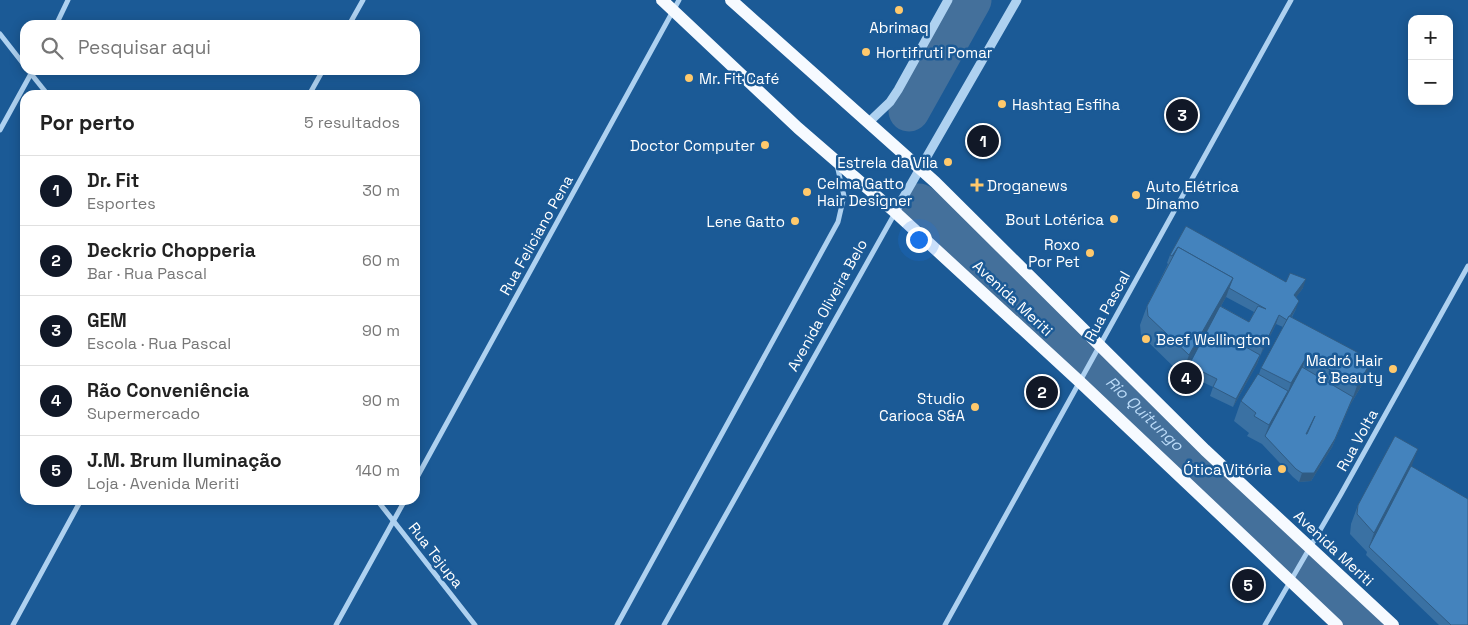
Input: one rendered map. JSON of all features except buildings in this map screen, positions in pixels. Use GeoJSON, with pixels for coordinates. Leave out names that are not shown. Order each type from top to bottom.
{"type":"FeatureCollection","features":[{"type":"Feature","properties":{"kind":"main road","name":"Avenida Meriti"},"geometry":{"type":"LineString","coordinates":[[662,0],[676,5],[835,160],[1082,378],[1293,576],[1338,625]]}},
{"type":"Feature","properties":{"kind":"main road","name":"Avenida Meriti"},"geometry":{"type":"LineString","coordinates":[[731,0],[920,169],[1098,349],[1307,550],[1392,625]]}},
{"type":"Feature","properties":{"kind":"street"},"geometry":{"type":"LineString","coordinates":[[58,20],[68,0]]}},
{"type":"Feature","properties":{"kind":"street"},"geometry":{"type":"LineString","coordinates":[[352,20],[363,0]]}},
{"type":"Feature","properties":{"kind":"street"},"geometry":{"type":"LineString","coordinates":[[869,122],[885,107],[898,90],[948,0]]}},
{"type":"Feature","properties":{"kind":"street","name":"Avenida Oliveira Belo"},"geometry":{"type":"LineString","coordinates":[[664,625],[1016,0]]}},
{"type":"Feature","properties":{"kind":"street","name":"Rua Pascal"},"geometry":{"type":"LineString","coordinates":[[945,625],[1291,0]]}},
{"type":"Feature","properties":{"kind":"street","name":"Rua Feliciano Pena"},"geometry":{"type":"LineString","coordinates":[[420,472],[676,5]]}},
{"type":"Feature","properties":{"kind":"street"},"geometry":{"type":"LineString","coordinates":[[0,34],[20,60]]}},
{"type":"Feature","properties":{"kind":"street"},"geometry":{"type":"LineString","coordinates":[[20,90],[28,75]]}},
{"type":"Feature","properties":{"kind":"street"},"geometry":{"type":"LineString","coordinates":[[33,75],[44,90]]}},
{"type":"Feature","properties":{"kind":"street"},"geometry":{"type":"LineString","coordinates":[[312,90],[320,75]]}},
{"type":"Feature","properties":{"kind":"street"},"geometry":{"type":"LineString","coordinates":[[0,130],[20,91]]}},
{"type":"Feature","properties":{"kind":"street","name":"Avenida Oliveira Belo"},"geometry":{"type":"LineString","coordinates":[[617,625],[838,222],[844,196],[835,160]]}},
{"type":"Feature","properties":{"kind":"street","name":"Rua Volta"},"geometry":{"type":"LineString","coordinates":[[1265,625],[1341,494],[1468,266]]}},
{"type":"Feature","properties":{"kind":"street"},"geometry":{"type":"LineString","coordinates":[[13,625],[78,505]]}},
{"type":"Feature","properties":{"kind":"street","name":"Rua Tejupa"},"geometry":{"type":"LineString","coordinates":[[380,505],[476,625]]}},
{"type":"Feature","properties":{"kind":"street"},"geometry":{"type":"LineString","coordinates":[[336,625],[402,505]]}},
{"type":"Feature","properties":{"kind":"waterway","name":"Rio Quitungo"},"geometry":{"type":"LineString","coordinates":[[909,111],[971,0]]}},
{"type":"Feature","properties":{"kind":"waterway","name":"Rio Quitungo"},"geometry":{"type":"LineString","coordinates":[[919,204],[1061,333],[1367,625]]}},
{"type":"Feature","properties":{"kind":"place","name":"Abrimaq"},"geometry":{"type":"Point","coordinates":[899,10]}},
{"type":"Feature","properties":{"kind":"place","name":"Hortifruti Pomar"},"geometry":{"type":"Point","coordinates":[866,52]}},
{"type":"Feature","properties":{"kind":"place","name":"Mr. Fit Café"},"geometry":{"type":"Point","coordinates":[689,78]}},
{"type":"Feature","properties":{"kind":"place","name":"Hashtag Esfiha"},"geometry":{"type":"Point","coordinates":[1002,104]}},
{"type":"Feature","properties":{"kind":"place","name":"GEM"},"geometry":{"type":"Point","coordinates":[1182,115]}},
{"type":"Feature","properties":{"kind":"place","name":"Dr. Fit"},"geometry":{"type":"Point","coordinates":[983,141]}},
{"type":"Feature","properties":{"kind":"place","name":"Doctor Computer"},"geometry":{"type":"Point","coordinates":[765,145]}},
{"type":"Feature","properties":{"kind":"place","name":"Estrela da Vila"},"geometry":{"type":"Point","coordinates":[948,162]}},
{"type":"Feature","properties":{"kind":"place","name":"Droganews"},"geometry":{"type":"Point","coordinates":[977,185]}},
{"type":"Feature","properties":{"kind":"place","name":"Celma Gatto Hair Designer"},"geometry":{"type":"Point","coordinates":[807,192]}},
{"type":"Feature","properties":{"kind":"place","name":"Auto Elétrica Dínamo"},"geometry":{"type":"Point","coordinates":[1136,195]}},
{"type":"Feature","properties":{"kind":"place","name":"Bout Lotérica"},"geometry":{"type":"Point","coordinates":[1114,219]}},
{"type":"Feature","properties":{"kind":"place","name":"Lene Gatto"},"geometry":{"type":"Point","coordinates":[795,221]}},
{"type":"Feature","properties":{"kind":"place","name":"Roxo Por Pet"},"geometry":{"type":"Point","coordinates":[1090,253]}},
{"type":"Feature","properties":{"kind":"place","name":"Beef Wellington"},"geometry":{"type":"Point","coordinates":[1146,339]}},
{"type":"Feature","properties":{"kind":"place","name":"Madró Hair & Beauty"},"geometry":{"type":"Point","coordinates":[1393,369]}},
{"type":"Feature","properties":{"kind":"place","name":"Rão Conveniência"},"geometry":{"type":"Point","coordinates":[1186,378]}},
{"type":"Feature","properties":{"kind":"place","name":"Deckrio Chopperia"},"geometry":{"type":"Point","coordinates":[1042,392]}},
{"type":"Feature","properties":{"kind":"place","name":"Studio Carioca S&A"},"geometry":{"type":"Point","coordinates":[975,407]}},
{"type":"Feature","properties":{"kind":"place","name":"Ótica Vitória"},"geometry":{"type":"Point","coordinates":[1282,469]}},
{"type":"Feature","properties":{"kind":"place","name":"J.M. Brum Iluminação"},"geometry":{"type":"Point","coordinates":[1248,585]}}]}
